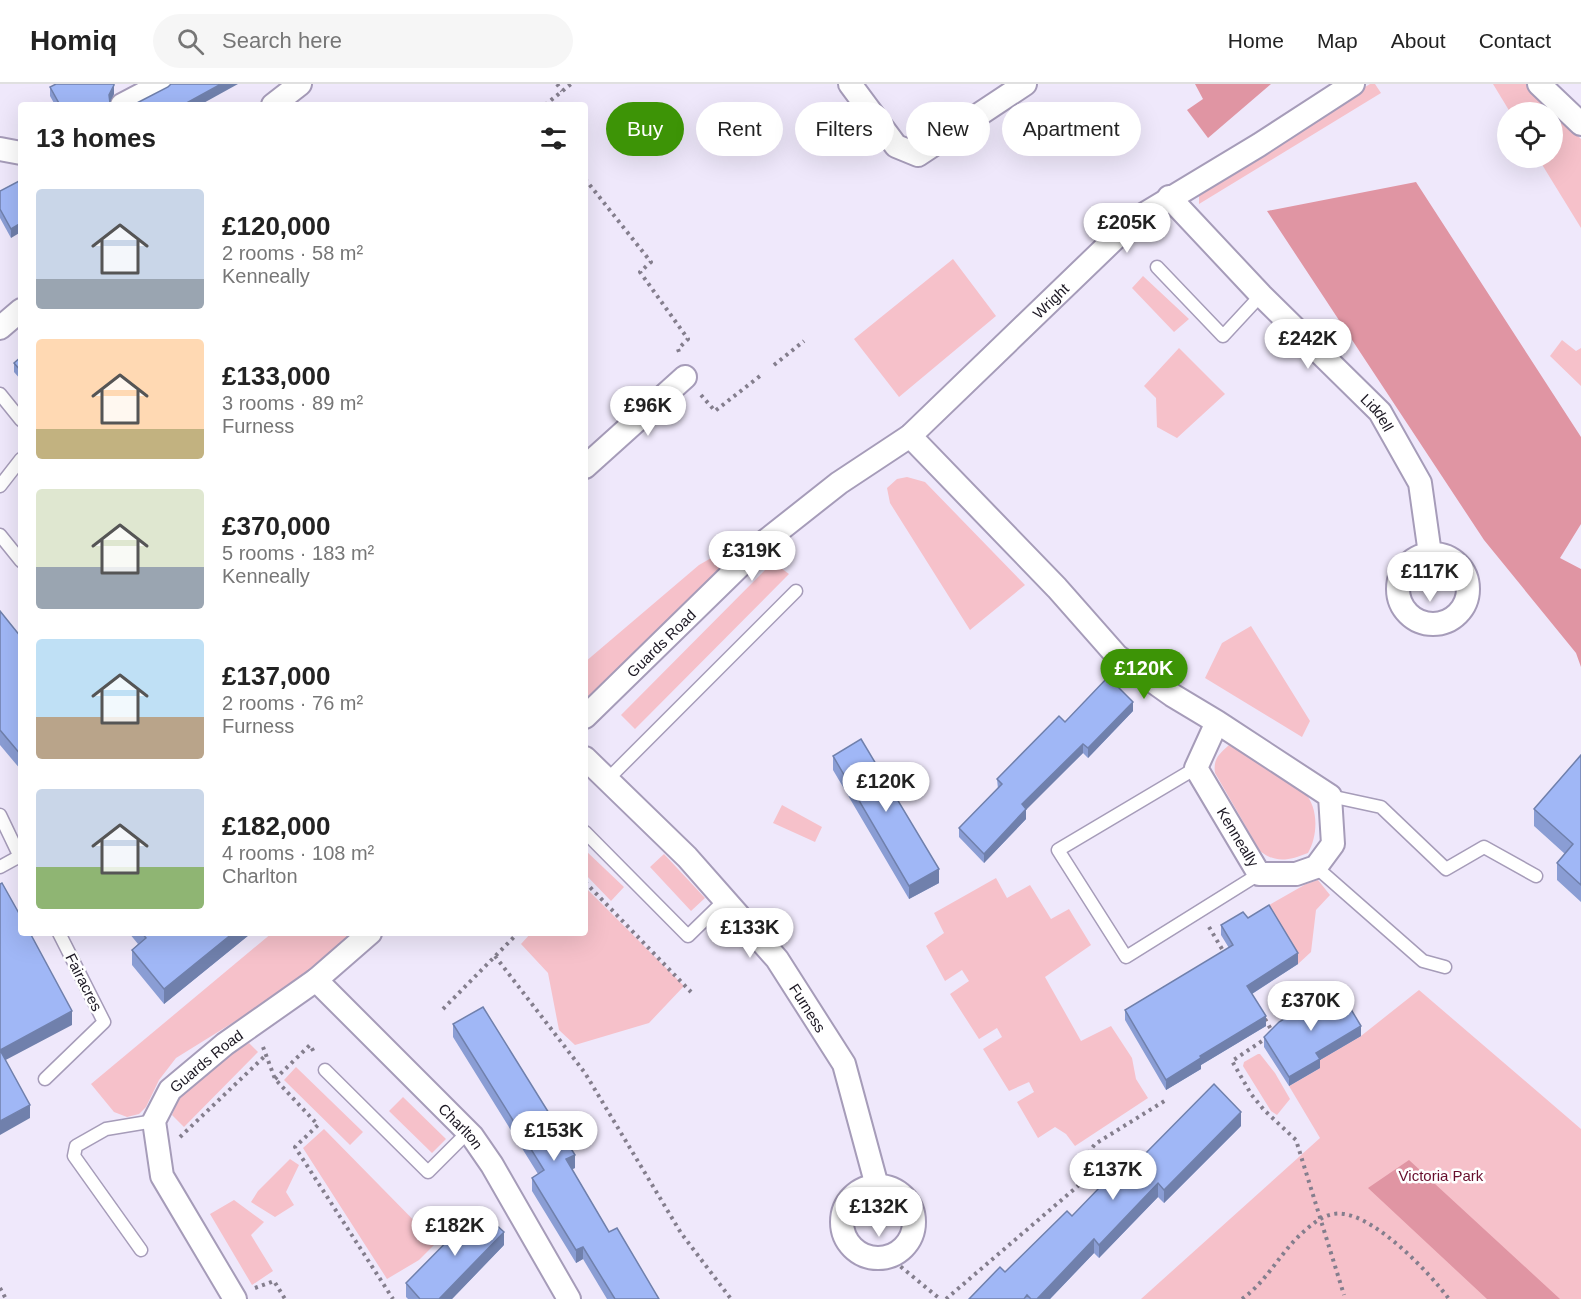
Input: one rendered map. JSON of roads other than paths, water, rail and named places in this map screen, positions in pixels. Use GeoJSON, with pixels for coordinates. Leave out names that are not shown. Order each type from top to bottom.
{"type":"FeatureCollection","features":[{"type":"Feature","properties":{"kind":"street"},"geometry":{"type":"LineString","coordinates":[[128,102],[162,84]]}},
{"type":"Feature","properties":{"kind":"street"},"geometry":{"type":"LineString","coordinates":[[277,102],[300,84]]}},
{"type":"Feature","properties":{"kind":"street"},"geometry":{"type":"LineString","coordinates":[[850,84],[896,146],[918,154],[1025,84]]}},
{"type":"Feature","properties":{"kind":"street","name":"Wright"},"geometry":{"type":"LineString","coordinates":[[910,436],[1133,220],[1259,145],[1353,84]]}},
{"type":"Feature","properties":{"kind":"street"},"geometry":{"type":"LineString","coordinates":[[1539,84],[1581,124]]}},
{"type":"Feature","properties":{"kind":"street"},"geometry":{"type":"LineString","coordinates":[[0,149],[18,152]]}},
{"type":"Feature","properties":{"kind":"street","name":"Liddell"},"geometry":{"type":"LineString","coordinates":[[1169,197],[1261,295],[1380,412],[1420,483],[1430,554]]}},
{"type":"Feature","properties":{"kind":"street"},"geometry":{"type":"LineString","coordinates":[[0,328],[18,313]]}},
{"type":"Feature","properties":{"kind":"street"},"geometry":{"type":"LineString","coordinates":[[588,465],[685,377]]}},
{"type":"Feature","properties":{"kind":"street"},"geometry":{"type":"LineString","coordinates":[[910,436],[1057,588],[1117,656],[1172,695],[1330,796],[1333,844],[1316,867]]}},
{"type":"Feature","properties":{"kind":"street","name":"Guards Road"},"geometry":{"type":"LineString","coordinates":[[588,714],[764,543],[839,483],[910,436]]}},
{"type":"Feature","properties":{"kind":"street"},"geometry":{"type":"LineString","coordinates":[[1196,768],[1217,722]]}},
{"type":"Feature","properties":{"kind":"street","name":"Furness"},"geometry":{"type":"LineString","coordinates":[[588,761],[687,857],[777,959],[844,1064],[877,1186]]}},
{"type":"Feature","properties":{"kind":"street","name":"Kenneally"},"geometry":{"type":"LineString","coordinates":[[1196,768],[1259,873],[1296,874],[1316,867]]}},
{"type":"Feature","properties":{"kind":"street","name":"Guards Road"},"geometry":{"type":"LineString","coordinates":[[154,1121],[170,1090],[225,1044],[316,980],[367,936]]}},
{"type":"Feature","properties":{"kind":"street","name":"Charlton"},"geometry":{"type":"LineString","coordinates":[[316,980],[468,1132],[492,1166],[569,1299]]}},
{"type":"Feature","properties":{"kind":"street"},"geometry":{"type":"LineString","coordinates":[[154,1121],[162,1176],[234,1297]]}},
{"type":"Feature","properties":{"kind":"street"},"geometry":{"type":"LineString","coordinates":[[877,1186],[888,1187],[899,1192],[913,1210],[915,1222],[908,1243],[900,1252],[889,1257],[877,1258],[860,1253],[847,1240],[843,1228],[842,1216],[850,1199],[865,1188],[877,1186]]}},
{"type":"Feature","properties":{"kind":"lane"},"geometry":{"type":"LineString","coordinates":[[1157,267],[1223,336],[1261,295]]}},
{"type":"Feature","properties":{"kind":"lane"},"geometry":{"type":"LineString","coordinates":[[0,394],[18,416]]}},
{"type":"Feature","properties":{"kind":"lane"},"geometry":{"type":"LineString","coordinates":[[0,486],[18,463]]}},
{"type":"Feature","properties":{"kind":"lane"},"geometry":{"type":"LineString","coordinates":[[0,535],[18,557]]}},
{"type":"Feature","properties":{"kind":"lane"},"geometry":{"type":"LineString","coordinates":[[607,780],[796,591]]}},
{"type":"Feature","properties":{"kind":"lane"},"geometry":{"type":"LineString","coordinates":[[1196,768],[1058,849],[1126,957],[1259,873]]}},
{"type":"Feature","properties":{"kind":"lane"},"geometry":{"type":"LineString","coordinates":[[1330,796],[1381,807],[1446,869],[1484,847],[1536,876]]}},
{"type":"Feature","properties":{"kind":"lane"},"geometry":{"type":"LineString","coordinates":[[0,815],[18,853]]}},
{"type":"Feature","properties":{"kind":"lane"},"geometry":{"type":"LineString","coordinates":[[588,835],[688,936],[724,900]]}},
{"type":"Feature","properties":{"kind":"lane"},"geometry":{"type":"LineString","coordinates":[[0,867],[18,858]]}},
{"type":"Feature","properties":{"kind":"lane"},"geometry":{"type":"LineString","coordinates":[[1316,867],[1423,961],[1445,967]]}},
{"type":"Feature","properties":{"kind":"lane","name":"Fairacres"},"geometry":{"type":"LineString","coordinates":[[45,1079],[104,1022],[61,936]]}},
{"type":"Feature","properties":{"kind":"lane"},"geometry":{"type":"LineString","coordinates":[[326,1070],[428,1172],[468,1132]]}},
{"type":"Feature","properties":{"kind":"lane"},"geometry":{"type":"LineString","coordinates":[[141,1250],[74,1156],[76,1146],[106,1129],[154,1121]]}},
{"type":"Feature","properties":{"kind":"park label","name":"Victoria Park"},"geometry":{"type":"Point","coordinates":[1441,1175]}}]}
